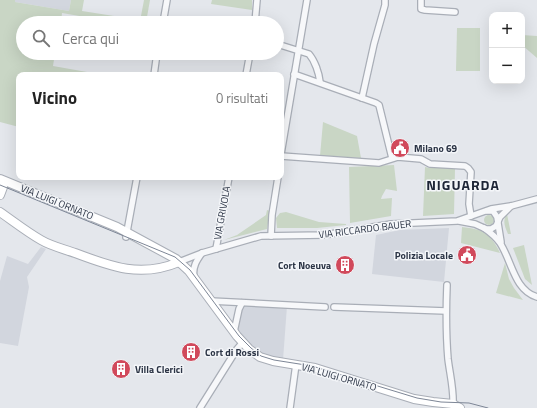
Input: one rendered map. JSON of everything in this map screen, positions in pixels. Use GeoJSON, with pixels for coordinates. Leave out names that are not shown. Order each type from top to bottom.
{"type":"FeatureCollection","features":[{"type":"Feature","properties":{"kind":"main road","name":"VIA LUIGI ORNATO"},"geometry":{"type":"LineString","coordinates":[[0,180],[126,235],[169,255],[180,262],[194,277],[234,332],[256,354],[264,358],[316,368],[414,399],[455,407]]}},
{"type":"Feature","properties":{"kind":"main road","name":"VIA LUIGI ORNATO"},"geometry":{"type":"LineString","coordinates":[[0,180],[3,188],[0,195]]}},
{"type":"Feature","properties":{"kind":"main road"},"geometry":{"type":"LineString","coordinates":[[0,212],[45,242],[112,267],[126,269],[148,269],[168,266],[180,262]]}},
{"type":"Feature","properties":{"kind":"street"},"geometry":{"type":"LineString","coordinates":[[164,16],[167,0]]}},
{"type":"Feature","properties":{"kind":"street"},"geometry":{"type":"LineString","coordinates":[[256,16],[257,0]]}},
{"type":"Feature","properties":{"kind":"street"},"geometry":{"type":"LineString","coordinates":[[284,136],[307,0]]}},
{"type":"Feature","properties":{"kind":"street"},"geometry":{"type":"LineString","coordinates":[[362,98],[385,0]]}},
{"type":"Feature","properties":{"kind":"street"},"geometry":{"type":"LineString","coordinates":[[421,0],[421,8],[425,10],[455,12]]}},
{"type":"Feature","properties":{"kind":"street"},"geometry":{"type":"LineString","coordinates":[[284,47],[309,54],[312,57],[320,82]]}},
{"type":"Feature","properties":{"kind":"street"},"geometry":{"type":"LineString","coordinates":[[154,72],[156,60]]}},
{"type":"Feature","properties":{"kind":"street"},"geometry":{"type":"LineString","coordinates":[[247,72],[249,60]]}},
{"type":"Feature","properties":{"kind":"street"},"geometry":{"type":"LineString","coordinates":[[294,74],[320,82],[379,105],[392,158]]}},
{"type":"Feature","properties":{"kind":"street"},"geometry":{"type":"LineString","coordinates":[[284,155],[379,163],[398,157],[420,159],[430,164],[467,166],[470,169],[469,204],[471,216]]}},
{"type":"Feature","properties":{"kind":"street"},"geometry":{"type":"LineString","coordinates":[[126,235],[136,180]]}},
{"type":"Feature","properties":{"kind":"street","name":"VIA GRIVOLA"},"geometry":{"type":"LineString","coordinates":[[216,249],[228,180]]}},
{"type":"Feature","properties":{"kind":"street"},"geometry":{"type":"LineString","coordinates":[[271,236],[272,214],[278,180]]}},
{"type":"Feature","properties":{"kind":"street"},"geometry":{"type":"LineString","coordinates":[[459,220],[485,211],[537,199]]}},
{"type":"Feature","properties":{"kind":"street"},"geometry":{"type":"LineString","coordinates":[[459,220],[484,228],[493,228],[500,217],[511,206]]}},
{"type":"Feature","properties":{"kind":"street"},"geometry":{"type":"LineString","coordinates":[[501,245],[497,216],[491,211],[485,211],[479,219],[480,223],[496,238],[501,245],[519,284],[529,293],[537,297]]}},
{"type":"Feature","properties":{"kind":"street","name":"VIA RICCARDO BAUER"},"geometry":{"type":"LineString","coordinates":[[180,262],[202,253],[261,236],[324,235],[391,224],[459,220]]}},
{"type":"Feature","properties":{"kind":"street"},"geometry":{"type":"LineString","coordinates":[[194,277],[194,268],[202,253]]}},
{"type":"Feature","properties":{"kind":"street"},"geometry":{"type":"LineString","coordinates":[[447,285],[446,312],[448,358],[455,407]]}},
{"type":"Feature","properties":{"kind":"street"},"geometry":{"type":"LineString","coordinates":[[211,301],[325,307]]}},
{"type":"Feature","properties":{"kind":"street"},"geometry":{"type":"LineString","coordinates":[[234,332],[239,309],[242,303]]}},
{"type":"Feature","properties":{"kind":"street"},"geometry":{"type":"LineString","coordinates":[[334,307],[446,312]]}},
{"type":"Feature","properties":{"kind":"street"},"geometry":{"type":"LineString","coordinates":[[200,408],[233,355],[243,342]]}},
{"type":"Feature","properties":{"kind":"street"},"geometry":{"type":"LineString","coordinates":[[290,408],[296,364]]}},
{"type":"Feature","properties":{"kind":"shaded area"},"geometry":{"type":"Polygon","coordinates":[[[15,0],[71,0],[69,11],[15,2],[15,0]]]}},
{"type":"Feature","properties":{"kind":"shaded area"},"geometry":{"type":"Polygon","coordinates":[[[449,228],[444,282],[372,274],[376,235],[400,230],[449,228]]]}},
{"type":"Feature","properties":{"kind":"shaded area"},"geometry":{"type":"Polygon","coordinates":[[[41,247],[46,249],[27,277],[29,287],[18,346],[0,343],[0,281],[7,256],[28,264],[41,247]]]}},
{"type":"Feature","properties":{"kind":"shaded area"},"geometry":{"type":"Polygon","coordinates":[[[243,304],[287,306],[283,360],[270,358],[253,349],[235,330],[243,304]]]}},
{"type":"Feature","properties":{"kind":"green space"},"geometry":{"type":"Polygon","coordinates":[[[0,0],[15,0],[15,2],[69,11],[71,0],[84,0],[82,11],[114,16],[79,16],[62,13],[62,16],[16,16],[16,60],[54,60],[53,66],[87,72],[16,72],[16,126],[0,122],[0,0]]]}},
{"type":"Feature","properties":{"kind":"green space"},"geometry":{"type":"Polygon","coordinates":[[[144,0],[150,0],[147,16],[141,16],[144,0]]]}},
{"type":"Feature","properties":{"kind":"green space"},"geometry":{"type":"Polygon","coordinates":[[[212,0],[252,0],[252,10],[211,4],[212,0]]]}},
{"type":"Feature","properties":{"kind":"green space"},"geometry":{"type":"Polygon","coordinates":[[[457,28],[480,28],[480,71],[456,71],[457,28]]]}},
{"type":"Feature","properties":{"kind":"green space"},"geometry":{"type":"Polygon","coordinates":[[[525,35],[537,36],[537,58],[525,48],[525,35]]]}},
{"type":"Feature","properties":{"kind":"green space"},"geometry":{"type":"Polygon","coordinates":[[[323,122],[357,136],[361,158],[320,156],[323,122]]]}},
{"type":"Feature","properties":{"kind":"green space"},"geometry":{"type":"Polygon","coordinates":[[[394,165],[397,191],[386,189],[381,199],[392,198],[391,216],[350,223],[349,167],[394,165]]]}},
{"type":"Feature","properties":{"kind":"green space"},"geometry":{"type":"Polygon","coordinates":[[[450,166],[455,169],[454,214],[423,216],[425,167],[450,166]]]}},
{"type":"Feature","properties":{"kind":"green space"},"geometry":{"type":"Polygon","coordinates":[[[267,210],[270,211],[267,229],[224,240],[237,235],[266,215],[267,210]]]}},
{"type":"Feature","properties":{"kind":"green space"},"geometry":{"type":"Polygon","coordinates":[[[286,212],[319,222],[346,225],[317,228],[277,228],[276,218],[280,213],[286,212]]]}},
{"type":"Feature","properties":{"kind":"green space"},"geometry":{"type":"Polygon","coordinates":[[[507,214],[511,234],[508,234],[504,224],[507,214]]]}},
{"type":"Feature","properties":{"kind":"green space"},"geometry":{"type":"Polygon","coordinates":[[[487,215],[491,215],[493,216],[493,224],[487,225],[484,222],[484,218],[487,215]]]}},
{"type":"Feature","properties":{"kind":"green space"},"geometry":{"type":"Polygon","coordinates":[[[462,227],[476,229],[486,234],[493,241],[500,253],[461,243],[462,227]]]}},
{"type":"Feature","properties":{"kind":"green space"},"geometry":{"type":"Polygon","coordinates":[[[524,245],[532,285],[525,279],[513,248],[524,245]]]}},
{"type":"Feature","properties":{"kind":"green space"},"geometry":{"type":"Polygon","coordinates":[[[505,263],[509,279],[523,300],[496,293],[505,263]]]}},
{"type":"Feature","properties":{"kind":"tram line"},"geometry":{"type":"LineString","coordinates":[[0,185],[175,257],[190,270],[239,336],[261,356],[274,360],[312,366],[417,398],[441,402],[469,403],[488,408]]}},
{"type":"Feature","properties":{"kind":"place","name":"Milano 69"},"geometry":{"type":"Point","coordinates":[400,148]}},
{"type":"Feature","properties":{"kind":"place","name":"Polizia Locale"},"geometry":{"type":"Point","coordinates":[467,255]}},
{"type":"Feature","properties":{"kind":"place","name":"Cort Noeuva"},"geometry":{"type":"Point","coordinates":[345,265]}},
{"type":"Feature","properties":{"kind":"place","name":"Cort di Rossi"},"geometry":{"type":"Point","coordinates":[191,352]}},
{"type":"Feature","properties":{"kind":"place","name":"Villa Clerici"},"geometry":{"type":"Point","coordinates":[121,369]}},
{"type":"Feature","properties":{"kind":"district","name":"NIGUARDA"},"geometry":{"type":"Point","coordinates":[463,184]}}]}
